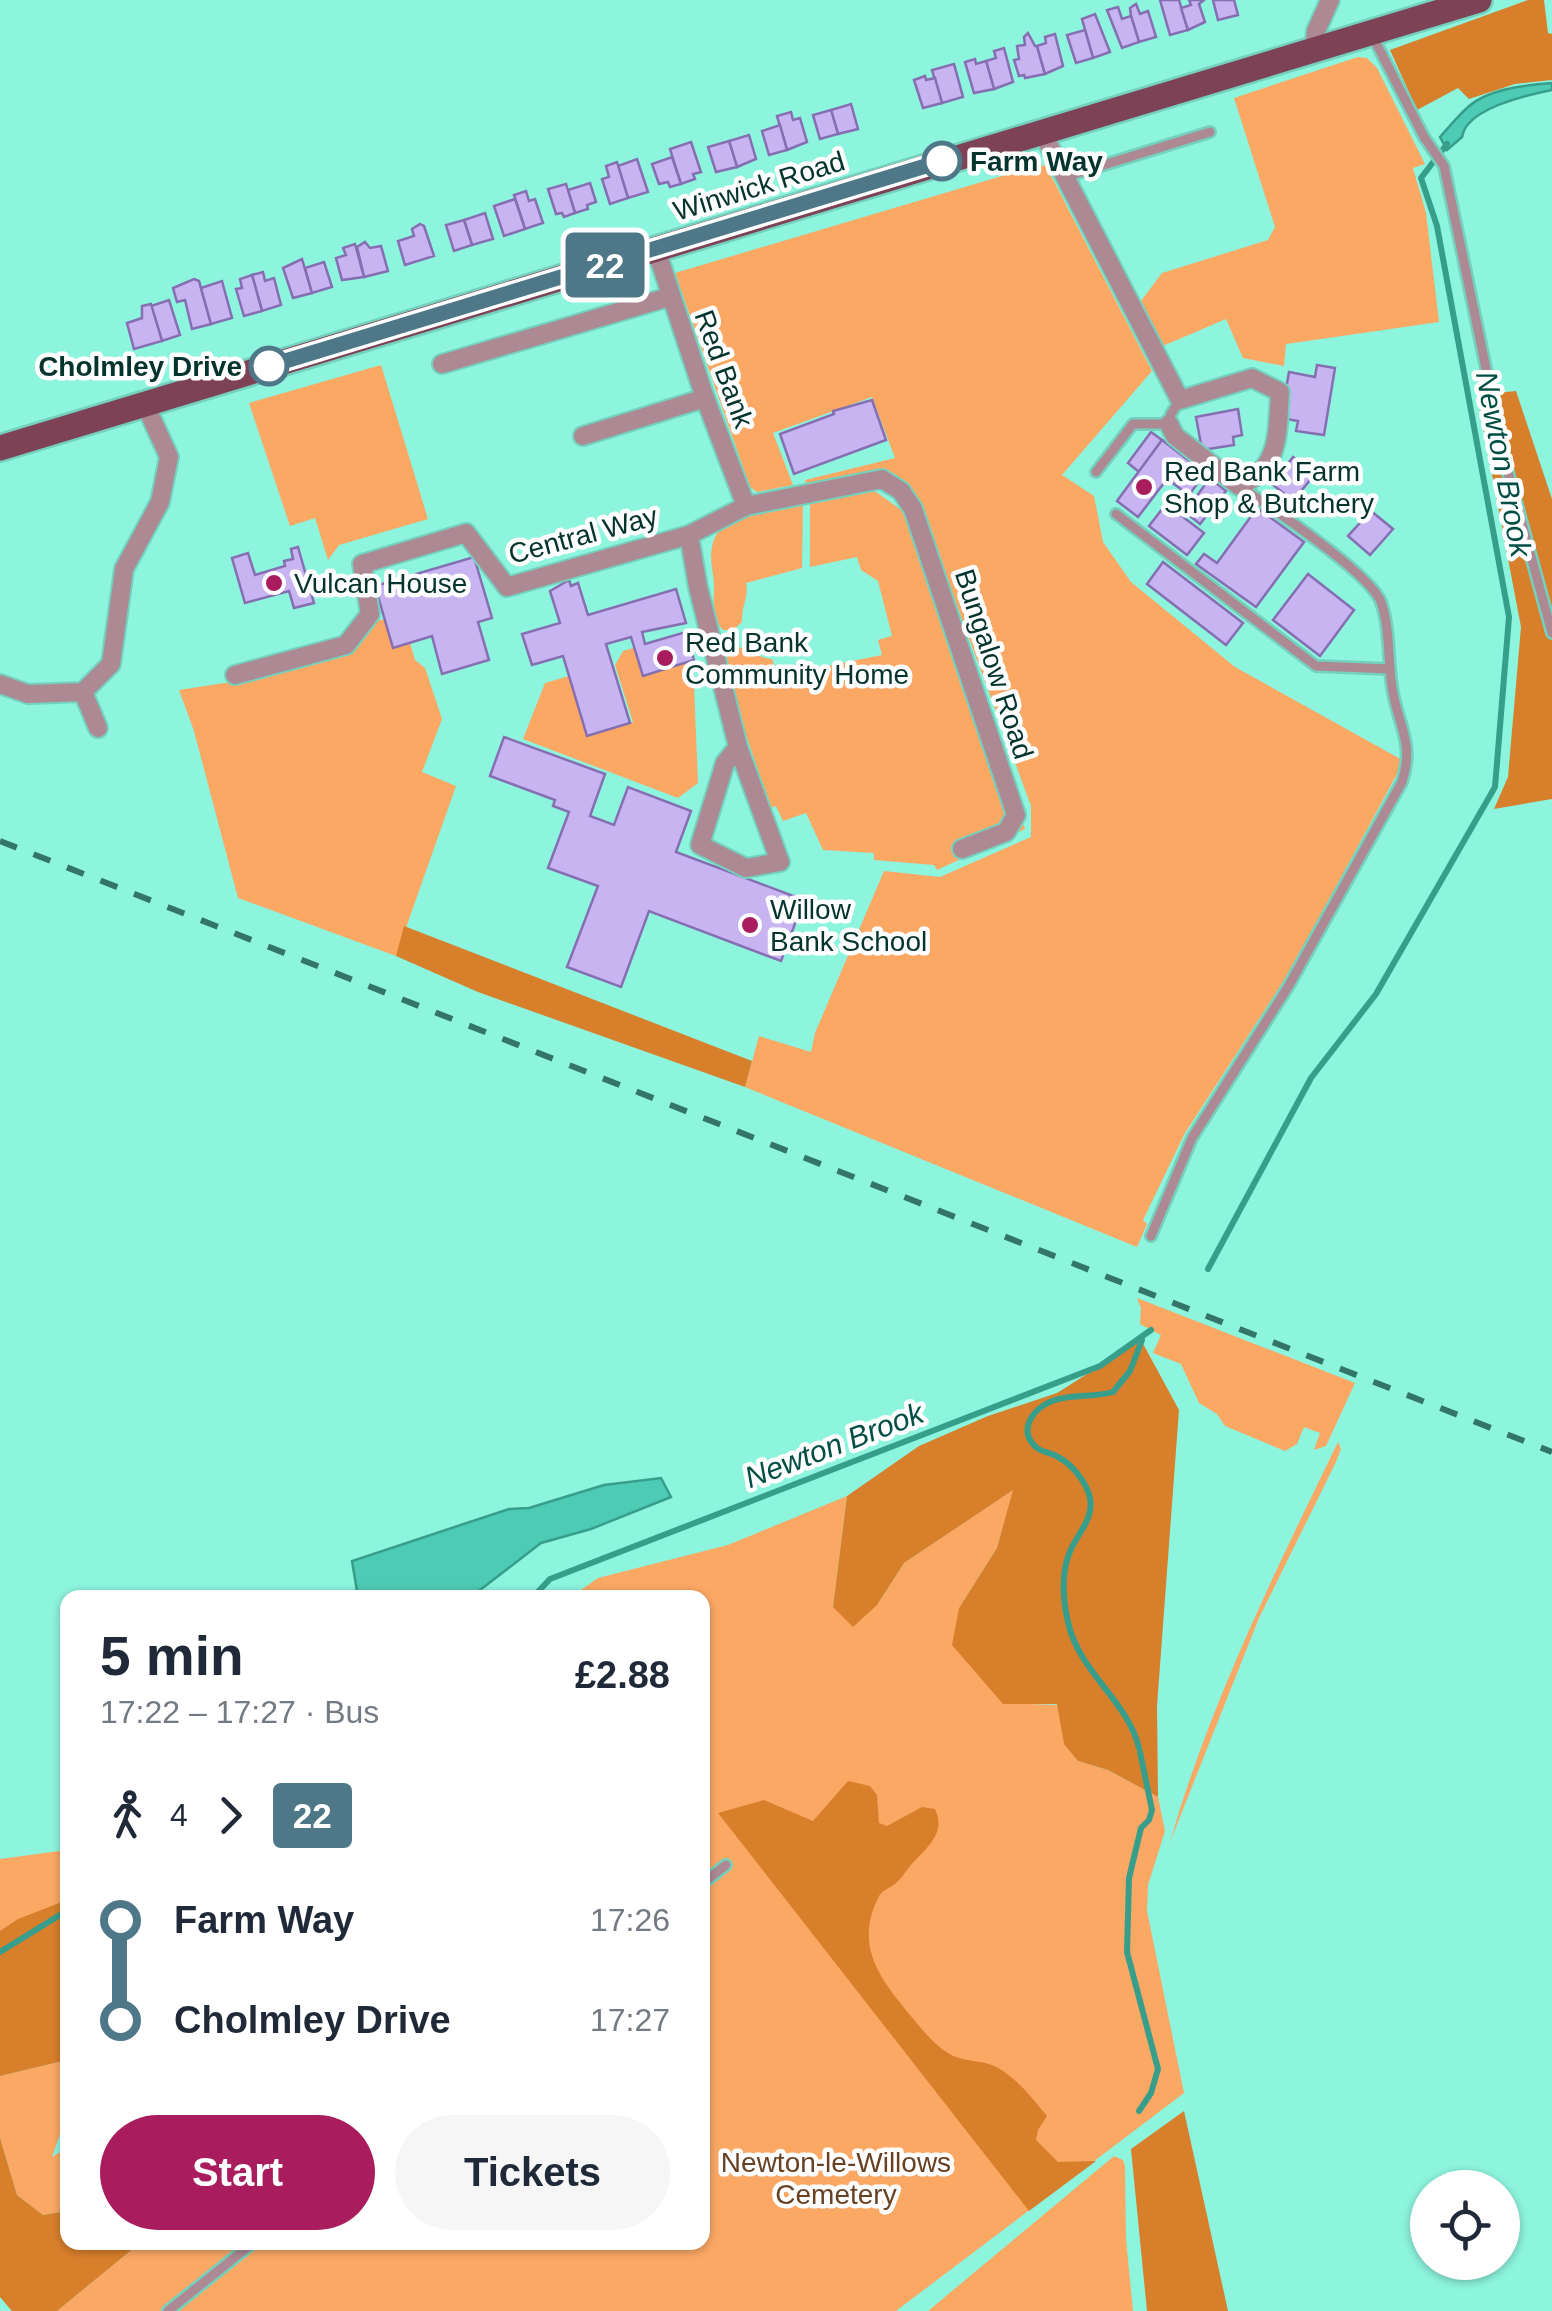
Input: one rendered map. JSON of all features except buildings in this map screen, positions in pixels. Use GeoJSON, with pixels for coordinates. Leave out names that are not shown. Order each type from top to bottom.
{"type":"FeatureCollection","features":[{"type":"Feature","properties":{"kind":"main road","name":"Winwick Road"},"geometry":{"type":"LineString","coordinates":[[0,448],[1479,0]]}},
{"type":"Feature","properties":{"kind":"street"},"geometry":{"type":"LineString","coordinates":[[1314,50],[1316,31],[1330,0]]}},
{"type":"Feature","properties":{"kind":"street"},"geometry":{"type":"LineString","coordinates":[[1042,132],[1180,400],[1252,378],[1280,392],[1269,465],[1257,478],[1239,486],[1175,436],[1169,424]]}},
{"type":"Feature","properties":{"kind":"street","name":"Red Bank"},"geometry":{"type":"LineString","coordinates":[[656,250],[704,398],[746,506]]}},
{"type":"Feature","properties":{"kind":"street"},"geometry":{"type":"LineString","coordinates":[[442,364],[669,298]]}},
{"type":"Feature","properties":{"kind":"street"},"geometry":{"type":"LineString","coordinates":[[583,436],[704,398]]}},
{"type":"Feature","properties":{"kind":"street"},"geometry":{"type":"LineString","coordinates":[[0,684],[28,694],[83,692],[111,664],[124,569],[160,502],[169,457],[145,404]]}},
{"type":"Feature","properties":{"kind":"street","name":"Bungalow Road"},"geometry":{"type":"LineString","coordinates":[[746,506],[882,479],[900,491],[914,509],[1016,815],[1006,832],[962,850]]}},
{"type":"Feature","properties":{"kind":"street","name":"Central Way"},"geometry":{"type":"LineString","coordinates":[[234,675],[346,645],[370,614],[362,564],[466,533],[507,587],[690,535],[746,506]]}},
{"type":"Feature","properties":{"kind":"street"},"geometry":{"type":"LineString","coordinates":[[690,535],[698,587],[738,748],[780,862],[746,868],[700,845],[725,763],[738,748]]}},
{"type":"Feature","properties":{"kind":"street"},"geometry":{"type":"LineString","coordinates":[[83,692],[98,728]]}},
{"type":"Feature","properties":{"kind":"lane"},"geometry":{"type":"LineString","coordinates":[[1371,33],[1424,137],[1444,166],[1506,466],[1552,633]]}},
{"type":"Feature","properties":{"kind":"lane"},"geometry":{"type":"LineString","coordinates":[[1065,177],[1210,132]]}},
{"type":"Feature","properties":{"kind":"lane"},"geometry":{"type":"LineString","coordinates":[[1096,472],[1133,424],[1169,424],[1180,400]]}},
{"type":"Feature","properties":{"kind":"lane"},"geometry":{"type":"LineString","coordinates":[[1151,1236],[1192,1138],[1288,986],[1402,782],[1408,746],[1394,702],[1386,619],[1379,596],[1311,534],[1239,486]]}},
{"type":"Feature","properties":{"kind":"lane"},"geometry":{"type":"LineString","coordinates":[[1116,514],[1316,666],[1390,669]]}},
{"type":"Feature","properties":{"kind":"lane"},"geometry":{"type":"LineString","coordinates":[[710,1878],[726,1865]]}},
{"type":"Feature","properties":{"kind":"lane"},"geometry":{"type":"LineString","coordinates":[[168,2311],[244,2250]]}},
{"type":"Feature","properties":{"kind":"green space"},"geometry":{"type":"Polygon","coordinates":[[[1358,57],[1367,58],[1377,68],[1425,164],[1413,168],[1426,213],[1439,322],[1286,344],[1284,366],[1243,358],[1226,319],[1158,348],[1138,305],[1162,273],[1268,240],[1275,227],[1234,98],[1358,57]]]}},
{"type":"Feature","properties":{"kind":"green space"},"geometry":{"type":"Polygon","coordinates":[[[1046,166],[1152,371],[1062,475],[1094,496],[1103,542],[1131,582],[1235,667],[1404,761],[1292,968],[1185,1133],[1143,1220],[1147,1224],[1137,1247],[745,1087],[759,1036],[811,1052],[815,1033],[884,871],[940,877],[1031,837],[1031,806],[917,497],[895,474],[808,487],[805,480],[895,458],[872,397],[773,433],[793,485],[757,492],[750,487],[675,273],[1046,166]]]}},
{"type":"Feature","properties":{"kind":"green space"},"geometry":{"type":"Polygon","coordinates":[[[381,365],[428,519],[339,545],[328,560],[315,518],[290,526],[249,403],[381,365]]]}},
{"type":"Feature","properties":{"kind":"green space"},"geometry":{"type":"Polygon","coordinates":[[[876,492],[907,514],[954,608],[1025,829],[937,870],[934,865],[874,860],[874,853],[823,850],[806,813],[783,821],[776,806],[771,808],[720,659],[733,646],[739,647],[772,659],[778,676],[882,655],[878,640],[892,636],[878,581],[861,570],[857,557],[810,567],[810,498],[876,492]]]}},
{"type":"Feature","properties":{"kind":"green space"},"geometry":{"type":"Polygon","coordinates":[[[803,501],[802,568],[746,583],[742,622],[733,630],[723,630],[714,610],[711,562],[717,534],[725,524],[748,512],[803,501]]]}},
{"type":"Feature","properties":{"kind":"green space"},"geometry":{"type":"Polygon","coordinates":[[[385,619],[393,647],[410,643],[415,660],[425,668],[442,719],[422,772],[456,786],[396,956],[238,898],[194,731],[179,690],[231,682],[353,644],[348,627],[385,619]]]}},
{"type":"Feature","properties":{"kind":"green space"},"geometry":{"type":"Polygon","coordinates":[[[634,648],[643,675],[693,660],[698,783],[678,798],[523,739],[545,683],[569,676],[587,736],[633,722],[615,665],[623,651],[634,648]]]}},
{"type":"Feature","properties":{"kind":"green space"},"geometry":{"type":"Polygon","coordinates":[[[1137,1298],[1355,1383],[1326,1446],[1314,1450],[1320,1433],[1304,1427],[1297,1444],[1285,1451],[1225,1426],[1217,1414],[1199,1403],[1181,1364],[1153,1353],[1161,1335],[1140,1324],[1137,1298]]]}},
{"type":"Feature","properties":{"kind":"green space"},"geometry":{"type":"Polygon","coordinates":[[[1338,1442],[1341,1449],[1335,1464],[1259,1618],[1170,1842],[1224,1689],[1338,1442]]]}},
{"type":"Feature","properties":{"kind":"green space","name":"Newton-le-Willows Cemetery"},"geometry":{"type":"Polygon","coordinates":[[[1014,1489],[997,1548],[959,1608],[1003,1703],[1058,1705],[1064,1743],[1078,1761],[1108,1770],[1158,1797],[1165,1831],[1148,1885],[1147,1911],[1184,2093],[896,2311],[57,2311],[131,2250],[710,2250],[710,1590],[581,1590],[598,1578],[728,1545],[847,1496],[833,1607],[877,1605],[904,1563],[1014,1489]]]}},
{"type":"Feature","properties":{"kind":"green space"},"geometry":{"type":"Polygon","coordinates":[[[60,1851],[60,1913],[0,1959],[0,1859],[60,1851]]]}},
{"type":"Feature","properties":{"kind":"green space"},"geometry":{"type":"Polygon","coordinates":[[[60,2062],[60,2134],[52,2157],[60,2152],[60,2212],[43,2215],[17,2195],[0,2138],[0,2076],[60,2062]]]}},
{"type":"Feature","properties":{"kind":"green space"},"geometry":{"type":"Polygon","coordinates":[[[1114,2156],[1123,2160],[1125,2166],[1126,2239],[1133,2311],[928,2311],[1114,2156]]]}},
{"type":"Feature","properties":{"kind":"shaded area"},"geometry":{"type":"Polygon","coordinates":[[[1528,0],[1544,0],[1548,33],[1552,34],[1552,80],[1515,84],[1469,99],[1458,88],[1417,110],[1390,50],[1528,0]]]}},
{"type":"Feature","properties":{"kind":"shaded area"},"geometry":{"type":"Polygon","coordinates":[[[1552,83],[1552,90],[1514,99],[1474,118],[1462,137],[1447,150],[1440,137],[1476,101],[1507,89],[1552,83]]]}},
{"type":"Feature","properties":{"kind":"shaded area"},"geometry":{"type":"Polygon","coordinates":[[[1516,391],[1552,499],[1552,799],[1494,809],[1508,777],[1521,627],[1477,395],[1516,391]]]}},
{"type":"Feature","properties":{"kind":"shaded area"},"geometry":{"type":"Polygon","coordinates":[[[404,926],[752,1061],[745,1087],[478,992],[396,956],[404,926]]]}},
{"type":"Feature","properties":{"kind":"shaded area"},"geometry":{"type":"Polygon","coordinates":[[[1141,1340],[1179,1410],[1157,1706],[1158,1797],[1108,1770],[1078,1761],[1064,1744],[1057,1704],[1003,1704],[952,1645],[959,1608],[997,1548],[1013,1490],[904,1563],[877,1605],[853,1627],[833,1607],[847,1496],[919,1446],[988,1416],[1057,1393],[1141,1340]]]}},
{"type":"Feature","properties":{"kind":"shaded area"},"geometry":{"type":"Polygon","coordinates":[[[661,1478],[671,1497],[591,1529],[541,1543],[480,1590],[357,1590],[352,1561],[509,1509],[529,1508],[604,1485],[661,1478]]]}},
{"type":"Feature","properties":{"kind":"shaded area"},"geometry":{"type":"Polygon","coordinates":[[[848,1781],[870,1786],[877,1795],[879,1823],[887,1826],[922,1807],[935,1809],[938,1818],[933,1840],[897,1882],[881,1893],[871,1916],[870,1947],[889,1988],[943,2049],[960,2058],[992,2065],[1025,2090],[1047,2116],[1036,2140],[1058,2162],[1096,2161],[1029,2211],[718,1813],[764,1800],[813,1821],[848,1781]]]}},
{"type":"Feature","properties":{"kind":"shaded area"},"geometry":{"type":"Polygon","coordinates":[[[60,1903],[60,2062],[0,2076],[0,1931],[18,1919],[60,1903]]]}},
{"type":"Feature","properties":{"kind":"shaded area"},"geometry":{"type":"Polygon","coordinates":[[[1184,2111],[1228,2311],[1147,2311],[1131,2149],[1184,2111]]]}},
{"type":"Feature","properties":{"kind":"shaded area"},"geometry":{"type":"Polygon","coordinates":[[[0,2138],[17,2195],[43,2215],[60,2212],[60,2250],[131,2250],[57,2311],[12,2311],[0,2297],[0,2138]]]}},
{"type":"Feature","properties":{"kind":"waterway","name":"Newton Brook"},"geometry":{"type":"LineString","coordinates":[[1208,1269],[1311,1078],[1376,994],[1495,787],[1509,617],[1437,226],[1421,178],[1447,144]]}},
{"type":"Feature","properties":{"kind":"waterway","name":"Newton Brook"},"geometry":{"type":"LineString","coordinates":[[540,1590],[550,1579],[1100,1366],[1151,1330]]}},
{"type":"Feature","properties":{"kind":"waterway"},"geometry":{"type":"LineString","coordinates":[[1139,1748],[1124,1715],[1082,1656],[1066,1614],[1066,1562],[1089,1514],[1088,1492],[1068,1464],[1037,1448],[1028,1427],[1034,1414],[1052,1401],[1113,1392],[1130,1371],[1142,1340]]}},
{"type":"Feature","properties":{"kind":"waterway"},"geometry":{"type":"LineString","coordinates":[[1139,2111],[1151,2093],[1158,2069],[1127,1952],[1129,1878],[1141,1828],[1152,1810],[1140,1752]]}},
{"type":"Feature","properties":{"kind":"waterway","name":"Newton Brook"},"geometry":{"type":"LineString","coordinates":[[0,1952],[60,1915]]}},
{"type":"Feature","properties":{"kind":"railway"},"geometry":{"type":"LineString","coordinates":[[0,841],[1552,1452]]}},
{"type":"Feature","properties":{"kind":"bus line","name":"22"},"geometry":{"type":"LineString","coordinates":[[269,366],[942,161]]}},
{"type":"Feature","properties":{"kind":"place","name":"Farm Way"},"geometry":{"type":"Point","coordinates":[942,161]}},
{"type":"Feature","properties":{"kind":"place","name":"Cholmley Drive"},"geometry":{"type":"Point","coordinates":[269,366]}},
{"type":"Feature","properties":{"kind":"place","name":"Red Bank Farm Shop & Butchery"},"geometry":{"type":"Point","coordinates":[1144,487]}},
{"type":"Feature","properties":{"kind":"place","name":"Vulcan House"},"geometry":{"type":"Point","coordinates":[274,583]}},
{"type":"Feature","properties":{"kind":"place","name":"Red Bank Community Home"},"geometry":{"type":"Point","coordinates":[665,658]}},
{"type":"Feature","properties":{"kind":"place","name":"Willow Bank School"},"geometry":{"type":"Point","coordinates":[750,925]}}]}
